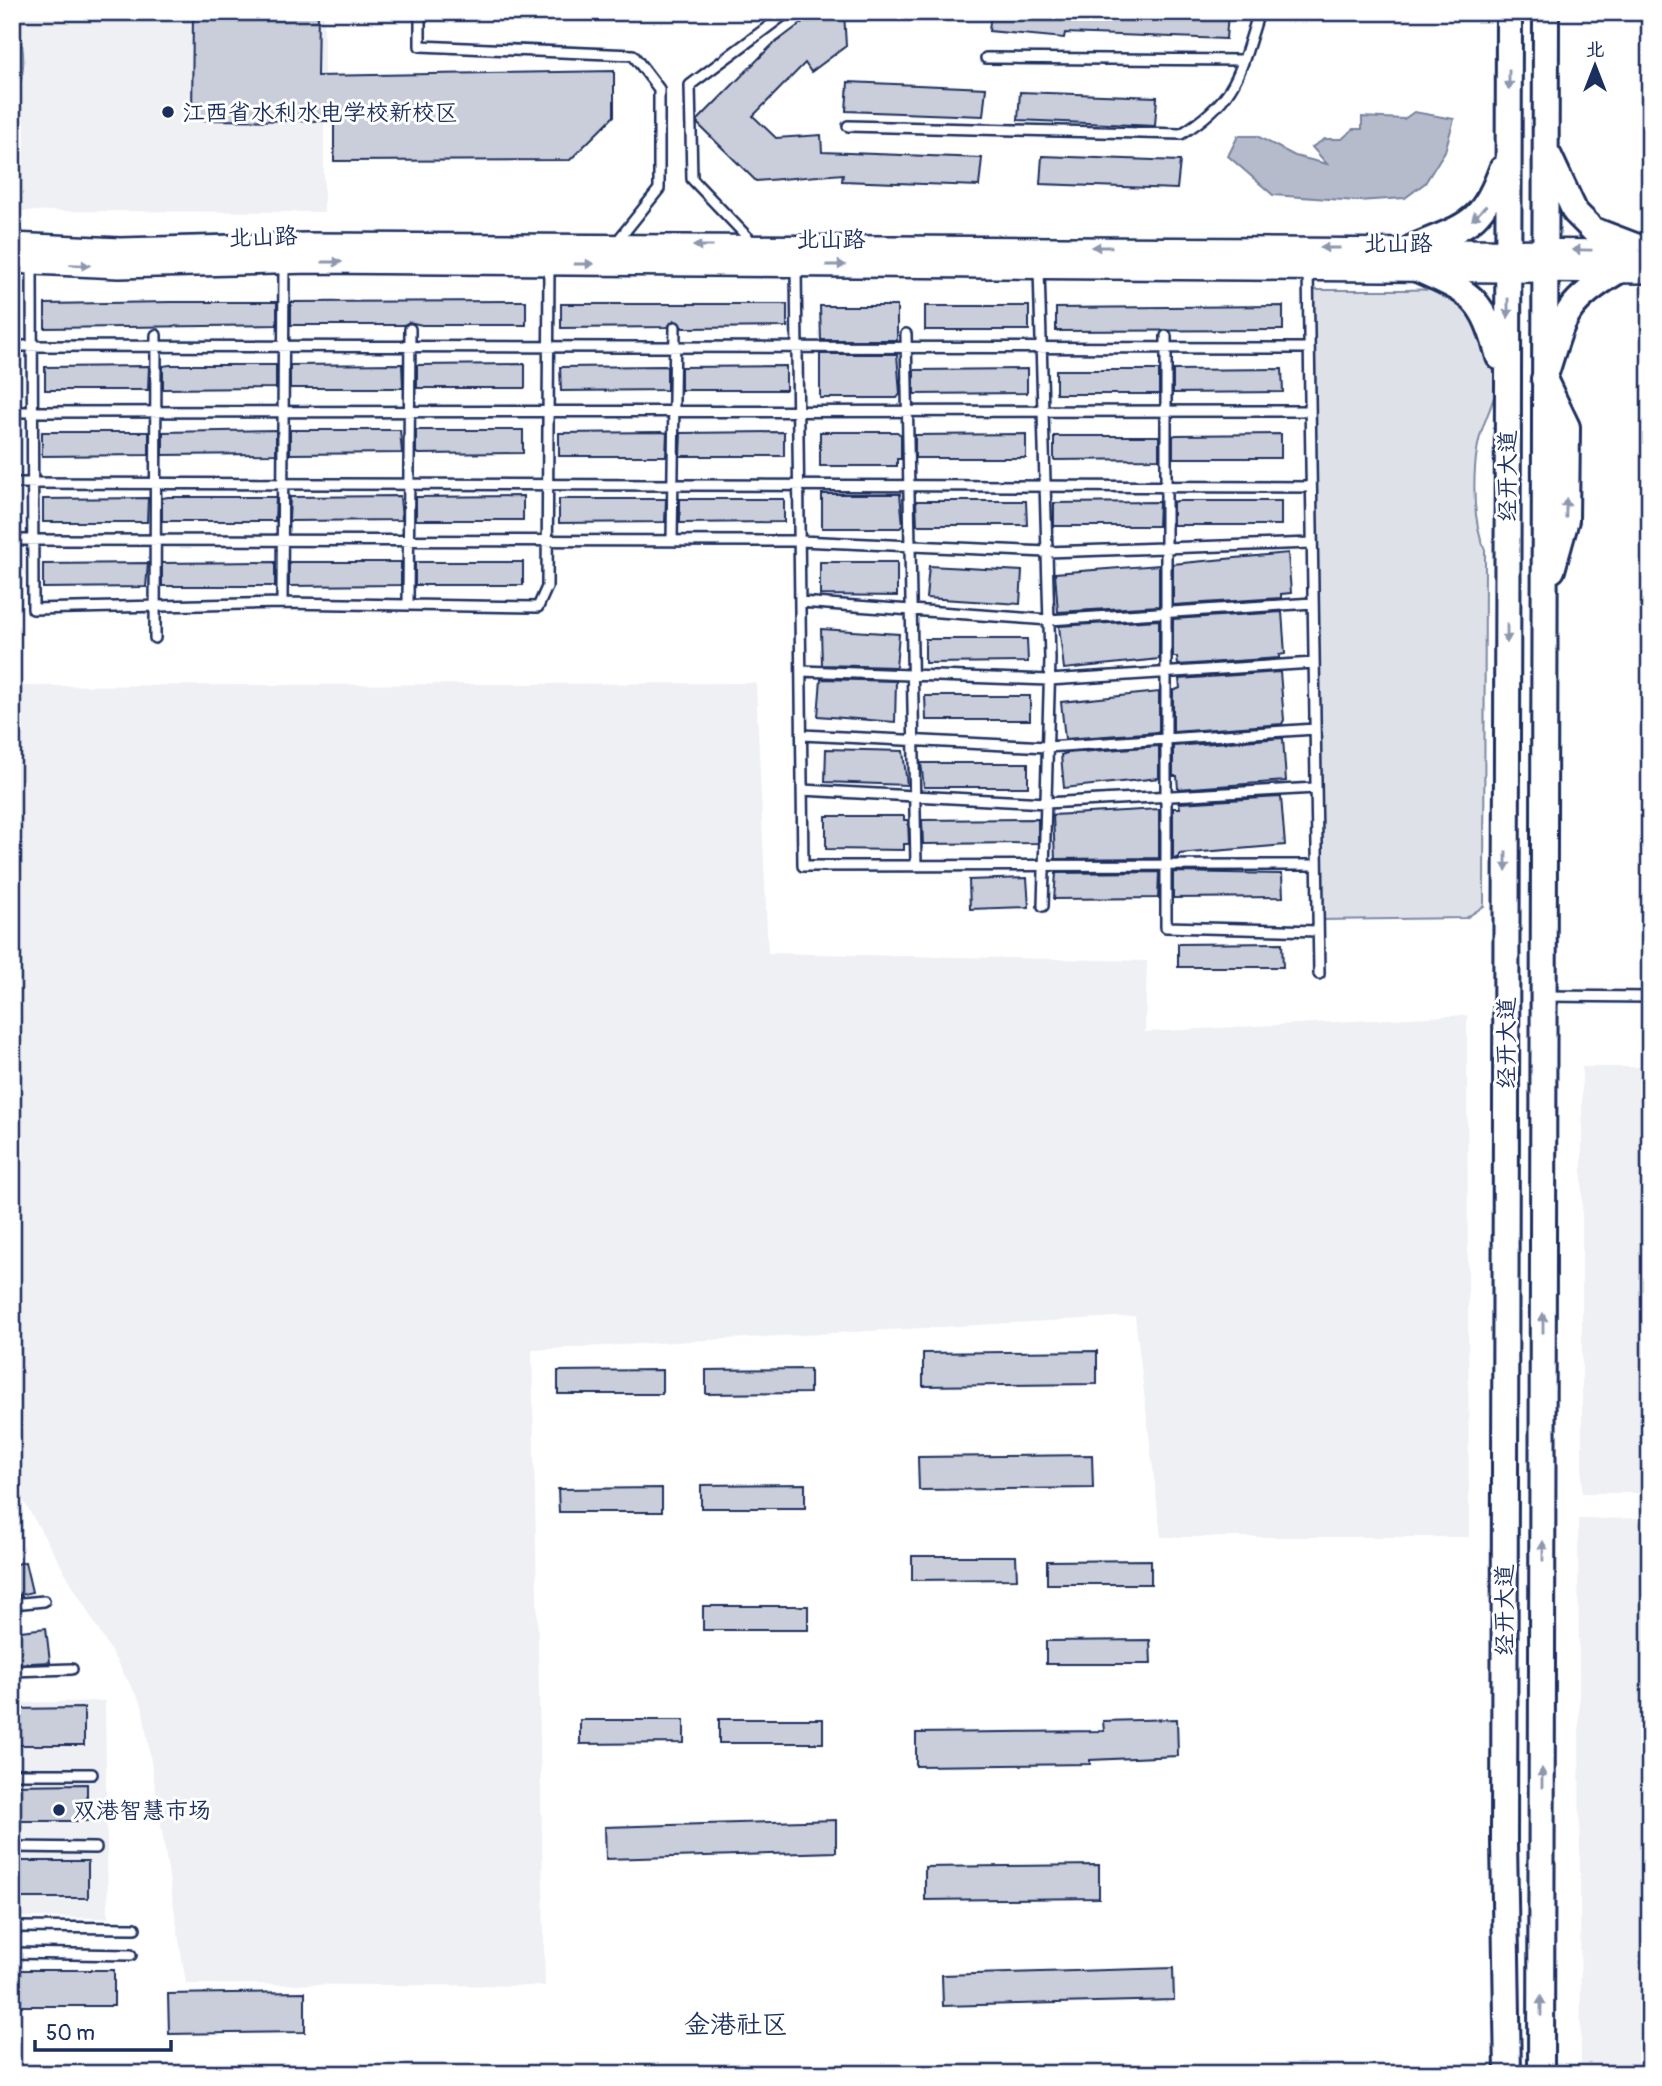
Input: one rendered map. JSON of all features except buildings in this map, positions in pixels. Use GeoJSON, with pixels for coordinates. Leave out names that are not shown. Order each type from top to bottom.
{"type":"FeatureCollection","features":[{"type":"Feature","properties":{"kind":"main road","name":"经开大道"},"geometry":{"type":"LineString","coordinates":[[1508,2074],[1504,1841],[1509,12]]}},
{"type":"Feature","properties":{"kind":"main road","name":"经开大道"},"geometry":{"type":"LineString","coordinates":[[1541,2074],[1546,12]]}},
{"type":"Feature","properties":{"kind":"main road"},"geometry":{"type":"LineString","coordinates":[[1546,148],[1575,212],[1593,230],[1649,258]]}},
{"type":"Feature","properties":{"kind":"main road"},"geometry":{"type":"LineString","coordinates":[[1507,388],[1490,323],[1480,305],[1414,259],[1467,224],[1490,202],[1508,152]]}},
{"type":"Feature","properties":{"kind":"main road"},"geometry":{"type":"LineString","coordinates":[[1545,379],[1564,317],[1583,292],[1618,271]]}},
{"type":"Feature","properties":{"kind":"street","name":"北山路"},"geometry":{"type":"LineString","coordinates":[[12,244],[120,248],[306,244],[756,246],[1414,259],[1649,258]]}},
{"type":"Feature","properties":{"kind":"street","name":"北山路"},"geometry":{"type":"LineString","coordinates":[[1545,260],[1618,271],[1649,258]]}},
{"type":"Feature","properties":{"kind":"street","name":"北山路"},"geometry":{"type":"LineString","coordinates":[[22,263],[119,267],[284,263],[549,263],[1308,269],[1414,259]]}},
{"type":"Feature","properties":{"kind":"lane"},"geometry":{"type":"LineString","coordinates":[[420,12],[420,46],[633,55],[659,89],[659,189],[614,245]]}},
{"type":"Feature","properties":{"kind":"lane"},"geometry":{"type":"LineString","coordinates":[[756,246],[692,179],[690,85],[788,12]]}},
{"type":"Feature","properties":{"kind":"lane"},"geometry":{"type":"LineString","coordinates":[[848,126],[1181,134],[1200,122],[1234,89],[1259,12]]}},
{"type":"Feature","properties":{"kind":"lane"},"geometry":{"type":"LineString","coordinates":[[986,58],[1243,60]]}},
{"type":"Feature","properties":{"kind":"lane"},"geometry":{"type":"LineString","coordinates":[[22,263],[32,346],[33,609],[282,603],[538,607],[547,587],[549,263]]}},
{"type":"Feature","properties":{"kind":"lane"},"geometry":{"type":"LineString","coordinates":[[282,603],[284,263]]}},
{"type":"Feature","properties":{"kind":"lane"},"geometry":{"type":"LineString","coordinates":[[796,265],[803,866],[1317,865]]}},
{"type":"Feature","properties":{"kind":"lane"},"geometry":{"type":"LineString","coordinates":[[1039,267],[1049,620],[1043,906]]}},
{"type":"Feature","properties":{"kind":"lane"},"geometry":{"type":"LineString","coordinates":[[1308,269],[1318,974]]}},
{"type":"Feature","properties":{"kind":"lane"},"geometry":{"type":"LineString","coordinates":[[672,541],[675,327]]}},
{"type":"Feature","properties":{"kind":"lane"},"geometry":{"type":"LineString","coordinates":[[408,605],[410,329]]}},
{"type":"Feature","properties":{"kind":"lane"},"geometry":{"type":"LineString","coordinates":[[906,334],[916,865]]}},
{"type":"Feature","properties":{"kind":"lane"},"geometry":{"type":"LineString","coordinates":[[155,638],[156,335]]}},
{"type":"Feature","properties":{"kind":"lane"},"geometry":{"type":"LineString","coordinates":[[1167,336],[1167,927],[1318,932]]}},
{"type":"Feature","properties":{"kind":"lane"},"geometry":{"type":"LineString","coordinates":[[12,346],[1309,348]]}},
{"type":"Feature","properties":{"kind":"lane"},"geometry":{"type":"LineString","coordinates":[[12,412],[1310,411]]}},
{"type":"Feature","properties":{"kind":"lane"},"geometry":{"type":"LineString","coordinates":[[12,482],[1311,487]]}},
{"type":"Feature","properties":{"kind":"lane"},"geometry":{"type":"LineString","coordinates":[[12,540],[800,541],[1047,552],[1312,543]]}},
{"type":"Feature","properties":{"kind":"lane"},"geometry":{"type":"LineString","coordinates":[[800,602],[1049,620],[1313,603]]}},
{"type":"Feature","properties":{"kind":"lane"},"geometry":{"type":"LineString","coordinates":[[801,671],[1049,680],[1314,663]]}},
{"type":"Feature","properties":{"kind":"lane"},"geometry":{"type":"LineString","coordinates":[[802,735],[1047,747],[1315,729]]}},
{"type":"Feature","properties":{"kind":"lane"},"geometry":{"type":"LineString","coordinates":[[802,790],[1046,803],[1316,788]]}},
{"type":"Feature","properties":{"kind":"lane"},"geometry":{"type":"LineString","coordinates":[[1543,996],[1650,997]]}},
{"type":"Feature","properties":{"kind":"lane"},"geometry":{"type":"LineString","coordinates":[[12,1604],[44,1601]]}},
{"type":"Feature","properties":{"kind":"lane"},"geometry":{"type":"LineString","coordinates":[[12,1671],[72,1669]]}},
{"type":"Feature","properties":{"kind":"lane"},"geometry":{"type":"LineString","coordinates":[[12,1774],[92,1774]]}},
{"type":"Feature","properties":{"kind":"lane"},"geometry":{"type":"LineString","coordinates":[[12,1847],[96,1848]]}},
{"type":"Feature","properties":{"kind":"lane"},"geometry":{"type":"LineString","coordinates":[[12,1927],[135,1928]]}},
{"type":"Feature","properties":{"kind":"lane"},"geometry":{"type":"LineString","coordinates":[[12,1953],[131,1955]]}},
{"type":"Feature","properties":{"kind":"shaded area","name":"江西省水利水电学校新校区"},"geometry":{"type":"Polygon","coordinates":[[[12,12],[324,12],[324,212],[12,211],[12,12]]]}},
{"type":"Feature","properties":{"kind":"shaded area"},"geometry":{"type":"Polygon","coordinates":[[[1313,290],[1436,291],[1459,303],[1478,323],[1495,360],[1496,387],[1480,438],[1474,488],[1477,522],[1485,550],[1484,906],[1466,918],[1320,920],[1313,290]]]}},
{"type":"Feature","properties":{"kind":"shaded area"},"geometry":{"type":"Polygon","coordinates":[[[756,683],[768,953],[1147,961],[1145,1032],[1467,1015],[1469,1537],[1161,1537],[1135,1316],[532,1350],[545,1986],[186,1984],[142,1705],[12,1481],[12,686],[756,683]]]}},
{"type":"Feature","properties":{"kind":"shaded area"},"geometry":{"type":"Polygon","coordinates":[[[1582,1067],[1646,1067],[1646,1096],[1650,1097],[1650,1493],[1582,1493],[1582,1067]]]}},
{"type":"Feature","properties":{"kind":"shaded area"},"geometry":{"type":"Polygon","coordinates":[[[1650,1518],[1650,2074],[1581,2074],[1578,1519],[1650,1518]]]}},
{"type":"Feature","properties":{"kind":"shaded area","name":"双港智慧市场"},"geometry":{"type":"Polygon","coordinates":[[[105,1701],[108,1918],[12,1917],[12,1703],[105,1701]]]}},
{"type":"Feature","properties":{"kind":"water"},"geometry":{"type":"Polygon","coordinates":[[[12,23],[23,49],[23,71],[12,97],[12,23]]]}},
{"type":"Feature","properties":{"kind":"water"},"geometry":{"type":"Polygon","coordinates":[[[1414,112],[1454,119],[1445,151],[1425,183],[1405,198],[1357,201],[1273,195],[1228,156],[1238,136],[1257,136],[1295,156],[1327,164],[1312,147],[1325,139],[1342,139],[1353,129],[1362,129],[1362,117],[1404,119],[1414,112]]]}},
{"type":"Feature","properties":{"kind":"place","name":"江西省水利水电学校新校区"},"geometry":{"type":"Point","coordinates":[168,112]}},
{"type":"Feature","properties":{"kind":"place","name":"双港智慧市场"},"geometry":{"type":"Point","coordinates":[59,1810]}},
{"type":"Feature","properties":{"kind":"district","name":"金港社区"},"geometry":{"type":"Point","coordinates":[736,2025]}}]}
